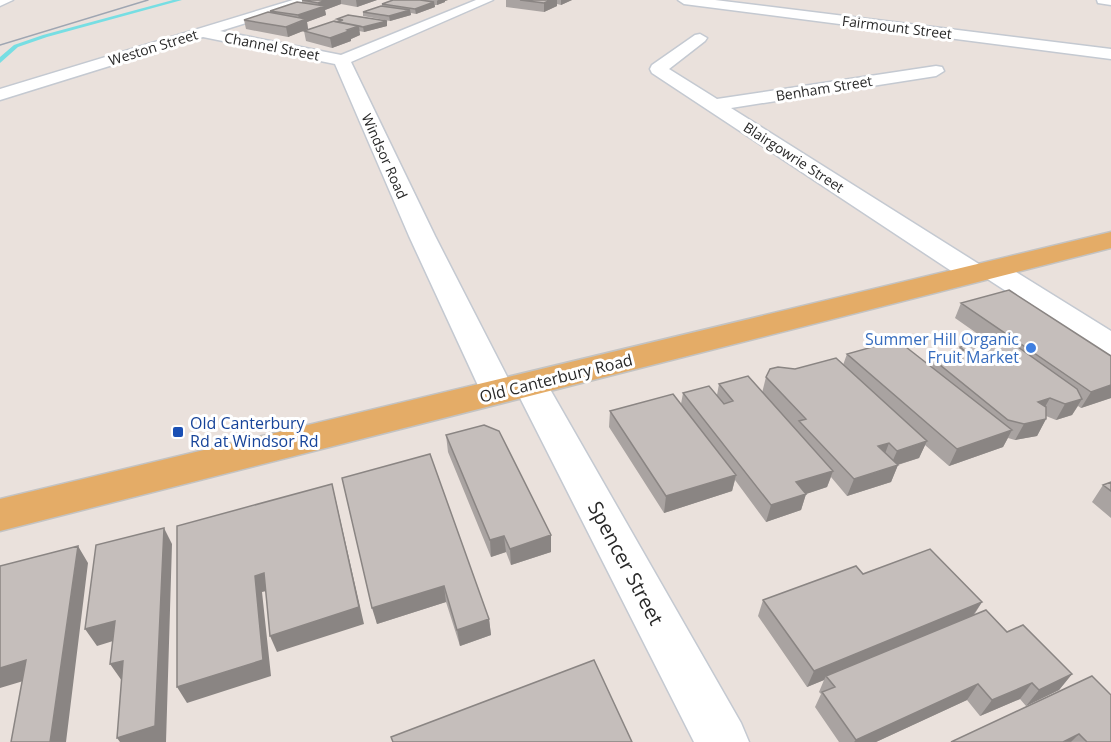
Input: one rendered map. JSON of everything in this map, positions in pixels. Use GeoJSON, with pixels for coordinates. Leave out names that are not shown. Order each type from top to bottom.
{"type":"FeatureCollection","features":[{"type":"Feature","properties":{"kind":"main road","name":"Old Canterbury Road"},"geometry":{"type":"LineString","coordinates":[[0,515],[1111,240]]}},
{"type":"Feature","properties":{"kind":"street"},"geometry":{"type":"LineString","coordinates":[[0,2],[8,0]]}},
{"type":"Feature","properties":{"kind":"street","name":"Weston Street"},"geometry":{"type":"LineString","coordinates":[[0,95],[306,0]]}},
{"type":"Feature","properties":{"kind":"street"},"geometry":{"type":"LineString","coordinates":[[342,60],[487,0]]}},
{"type":"Feature","properties":{"kind":"street","name":"Fairmount Street"},"geometry":{"type":"LineString","coordinates":[[684,0],[1111,54]]}},
{"type":"Feature","properties":{"kind":"street"},"geometry":{"type":"LineString","coordinates":[[1103,0],[1111,1]]}},
{"type":"Feature","properties":{"kind":"street","name":"Channel Street"},"geometry":{"type":"LineString","coordinates":[[201,32],[342,60]]}},
{"type":"Feature","properties":{"kind":"street","name":"Blairgowrie Street"},"geometry":{"type":"LineString","coordinates":[[700,38],[658,69],[984,272],[1111,345]]}},
{"type":"Feature","properties":{"kind":"street","name":"Windsor Road"},"geometry":{"type":"LineString","coordinates":[[342,60],[422,236],[514,388]]}},
{"type":"Feature","properties":{"kind":"street","name":"Benham Street"},"geometry":{"type":"LineString","coordinates":[[713,105],[936,71]]}},
{"type":"Feature","properties":{"kind":"street","name":"Spencer Street"},"geometry":{"type":"LineString","coordinates":[[514,388],[722,742]]}},
{"type":"Feature","properties":{"kind":"building"},"geometry":{"type":"Polygon","coordinates":[[[302,0],[326,0],[318,3],[302,0]]]}},
{"type":"Feature","properties":{"kind":"building"},"geometry":{"type":"Polygon","coordinates":[[[393,0],[434,2],[415,9],[382,4],[393,0]]]}},
{"type":"Feature","properties":{"kind":"building"},"geometry":{"type":"Polygon","coordinates":[[[520,0],[551,0],[544,3],[520,0]]]}},
{"type":"Feature","properties":{"kind":"building"},"geometry":{"type":"Polygon","coordinates":[[[297,2],[325,6],[298,15],[270,11],[297,2]]]}},
{"type":"Feature","properties":{"kind":"building"},"geometry":{"type":"Polygon","coordinates":[[[381,6],[410,10],[389,16],[363,12],[381,6]]]}},
{"type":"Feature","properties":{"kind":"building"},"geometry":{"type":"Polygon","coordinates":[[[268,12],[306,19],[286,27],[244,20],[268,12]]]}},
{"type":"Feature","properties":{"kind":"building"},"geometry":{"type":"Polygon","coordinates":[[[348,15],[387,21],[363,27],[337,22],[343,20],[337,19],[348,15]]]}},
{"type":"Feature","properties":{"kind":"building"},"geometry":{"type":"Polygon","coordinates":[[[334,21],[359,26],[330,38],[304,31],[334,21]]]}},
{"type":"Feature","properties":{"kind":"building"},"geometry":{"type":"Polygon","coordinates":[[[1009,290],[1111,356],[1111,385],[1091,392],[961,303],[1009,290]]]}},
{"type":"Feature","properties":{"kind":"building"},"geometry":{"type":"Polygon","coordinates":[[[897,340],[1012,430],[957,449],[847,354],[897,340]]]}},
{"type":"Feature","properties":{"kind":"building"},"geometry":{"type":"Polygon","coordinates":[[[1008,340],[1077,389],[1082,399],[1065,404],[1050,398],[1038,402],[1046,407],[1046,419],[1024,424],[1008,420],[934,360],[966,352],[960,347],[979,342],[985,346],[1008,340]]]}},
{"type":"Feature","properties":{"kind":"building"},"geometry":{"type":"Polygon","coordinates":[[[836,358],[927,441],[897,451],[889,443],[878,446],[898,465],[854,479],[799,421],[806,419],[766,377],[770,369],[778,367],[795,369],[836,358]]]}},
{"type":"Feature","properties":{"kind":"building"},"geometry":{"type":"Polygon","coordinates":[[[748,376],[833,471],[796,482],[806,494],[771,505],[683,393],[709,386],[724,404],[733,401],[719,384],[748,376]]]}},
{"type":"Feature","properties":{"kind":"building"},"geometry":{"type":"Polygon","coordinates":[[[673,394],[736,475],[666,496],[610,411],[673,394]]]}},
{"type":"Feature","properties":{"kind":"building"},"geometry":{"type":"Polygon","coordinates":[[[484,425],[499,431],[551,535],[510,549],[504,536],[490,540],[446,435],[484,425]]]}},
{"type":"Feature","properties":{"kind":"building"},"geometry":{"type":"Polygon","coordinates":[[[430,454],[489,619],[457,630],[444,586],[372,608],[342,478],[430,454]]]}},
{"type":"Feature","properties":{"kind":"building"},"geometry":{"type":"Polygon","coordinates":[[[1111,482],[1111,491],[1103,485],[1111,482]]]}},
{"type":"Feature","properties":{"kind":"building"},"geometry":{"type":"Polygon","coordinates":[[[332,484],[359,607],[270,636],[264,573],[255,576],[263,660],[177,687],[177,526],[332,484]]]}},
{"type":"Feature","properties":{"kind":"building"},"geometry":{"type":"Polygon","coordinates":[[[164,528],[155,726],[117,738],[123,661],[110,664],[115,621],[85,629],[96,545],[164,528]]]}},
{"type":"Feature","properties":{"kind":"building"},"geometry":{"type":"Polygon","coordinates":[[[78,546],[50,742],[11,742],[26,660],[0,668],[0,566],[78,546]]]}},
{"type":"Feature","properties":{"kind":"building"},"geometry":{"type":"Polygon","coordinates":[[[930,549],[982,602],[814,671],[763,600],[856,566],[863,574],[930,549]]]}},
{"type":"Feature","properties":{"kind":"building"},"geometry":{"type":"Polygon","coordinates":[[[986,610],[1007,632],[1023,625],[1072,674],[1039,690],[1032,683],[992,700],[978,684],[856,740],[822,692],[835,687],[826,676],[986,610]]]}},
{"type":"Feature","properties":{"kind":"building"},"geometry":{"type":"Polygon","coordinates":[[[594,660],[632,742],[393,742],[391,737],[594,660]]]}},
{"type":"Feature","properties":{"kind":"building"},"geometry":{"type":"Polygon","coordinates":[[[1092,676],[1111,695],[1111,742],[1087,742],[1079,734],[1063,742],[951,742],[1092,676]]]}},
{"type":"Feature","properties":{"kind":"waterway"},"geometry":{"type":"LineString","coordinates":[[0,61],[16,46],[45,36],[179,0]]}},
{"type":"Feature","properties":{"kind":"tram line"},"geometry":{"type":"LineString","coordinates":[[0,45],[148,0]]}},
{"type":"Feature","properties":{"kind":"place","name":"Summer Hill Organic Fruit Market"},"geometry":{"type":"Point","coordinates":[1031,348]}},
{"type":"Feature","properties":{"kind":"place","name":"Old Canterbury Rd at Windsor Rd"},"geometry":{"type":"Point","coordinates":[178,432]}}]}
